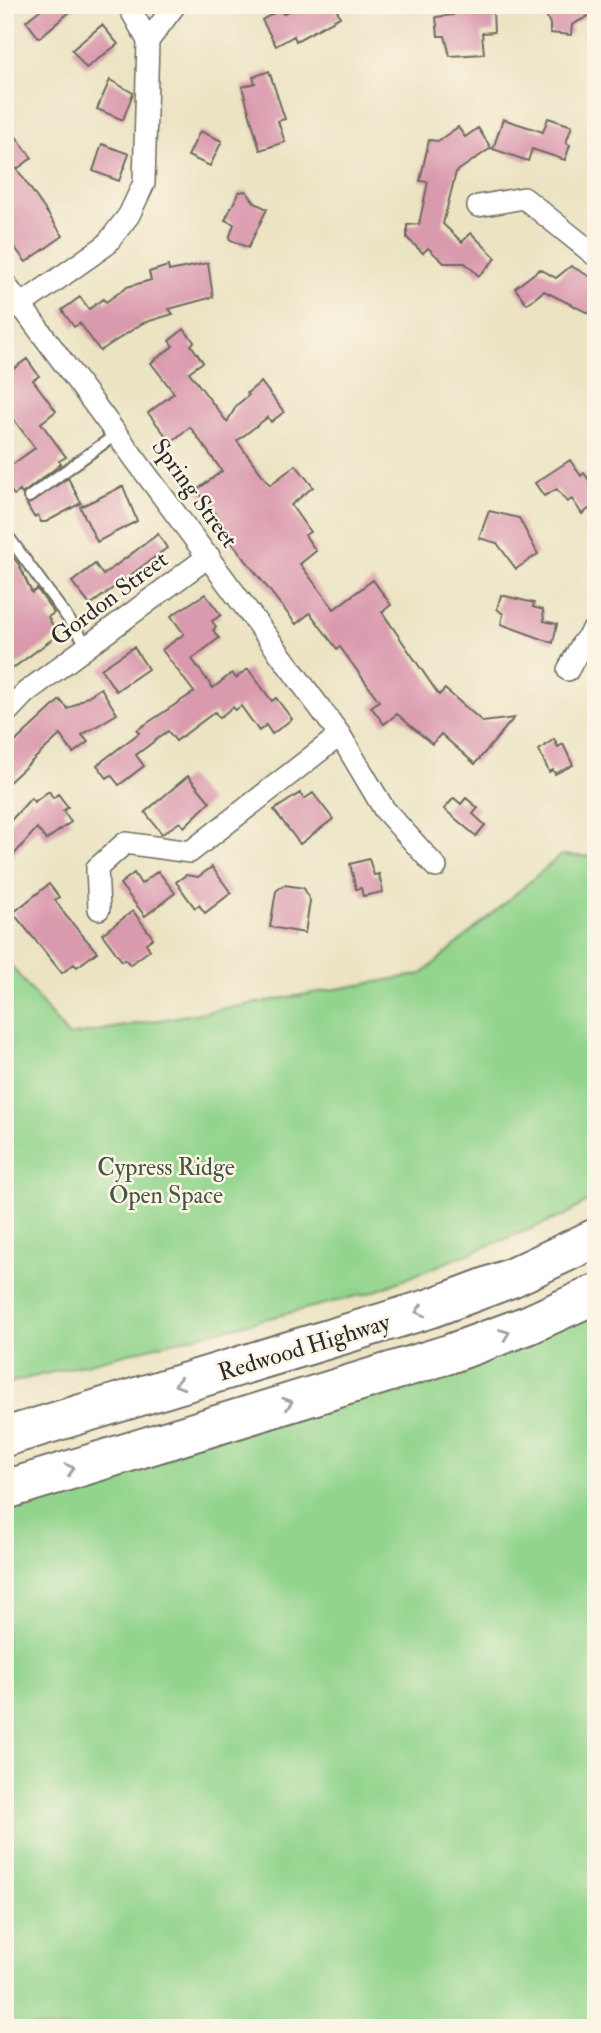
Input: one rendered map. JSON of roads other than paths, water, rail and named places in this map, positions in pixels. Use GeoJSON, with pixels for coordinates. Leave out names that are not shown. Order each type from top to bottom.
{"type":"FeatureCollection","features":[{"type":"Feature","properties":{"kind":"highway","name":"Redwood Highway"},"geometry":{"type":"LineString","coordinates":[[5,1437],[432,1308],[511,1278],[596,1238]]}},
{"type":"Feature","properties":{"kind":"highway","name":"Redwood Highway"},"geometry":{"type":"LineString","coordinates":[[5,1490],[449,1354],[528,1325],[596,1294]]}},
{"type":"Feature","properties":{"kind":"highway"},"geometry":{"type":"LineString","coordinates":[[5,1422],[107,1406]]}},
{"type":"Feature","properties":{"kind":"street"},"geometry":{"type":"LineString","coordinates":[[13,307],[106,244],[130,215],[144,183],[148,41],[128,5]]}},
{"type":"Feature","properties":{"kind":"street"},"geometry":{"type":"LineString","coordinates":[[148,41],[174,5]]}},
{"type":"Feature","properties":{"kind":"street"},"geometry":{"type":"LineString","coordinates":[[478,206],[524,198],[596,256]]}},
{"type":"Feature","properties":{"kind":"street","name":"Spring Street"},"geometry":{"type":"LineString","coordinates":[[5,284],[13,307],[118,433],[340,735],[384,809],[436,867]]}},
{"type":"Feature","properties":{"kind":"street","name":"Gordon Street"},"geometry":{"type":"LineString","coordinates":[[9,710],[25,693],[209,556]]}},
{"type":"Feature","properties":{"kind":"street"},"geometry":{"type":"LineString","coordinates":[[568,670],[582,644],[596,626]]}},
{"type":"Feature","properties":{"kind":"street"},"geometry":{"type":"LineString","coordinates":[[99,909],[97,868],[125,843],[190,852],[340,735]]}},
{"type":"Feature","properties":{"kind":"lane"},"geometry":{"type":"LineString","coordinates":[[29,497],[118,433]]}},
{"type":"Feature","properties":{"kind":"lane"},"geometry":{"type":"LineString","coordinates":[[5,532],[89,646]]}},
{"type":"Feature","properties":{"kind":"park label","name":"Cypress Ridge Open Space"},"geometry":{"type":"Point","coordinates":[166,1181]}}]}
